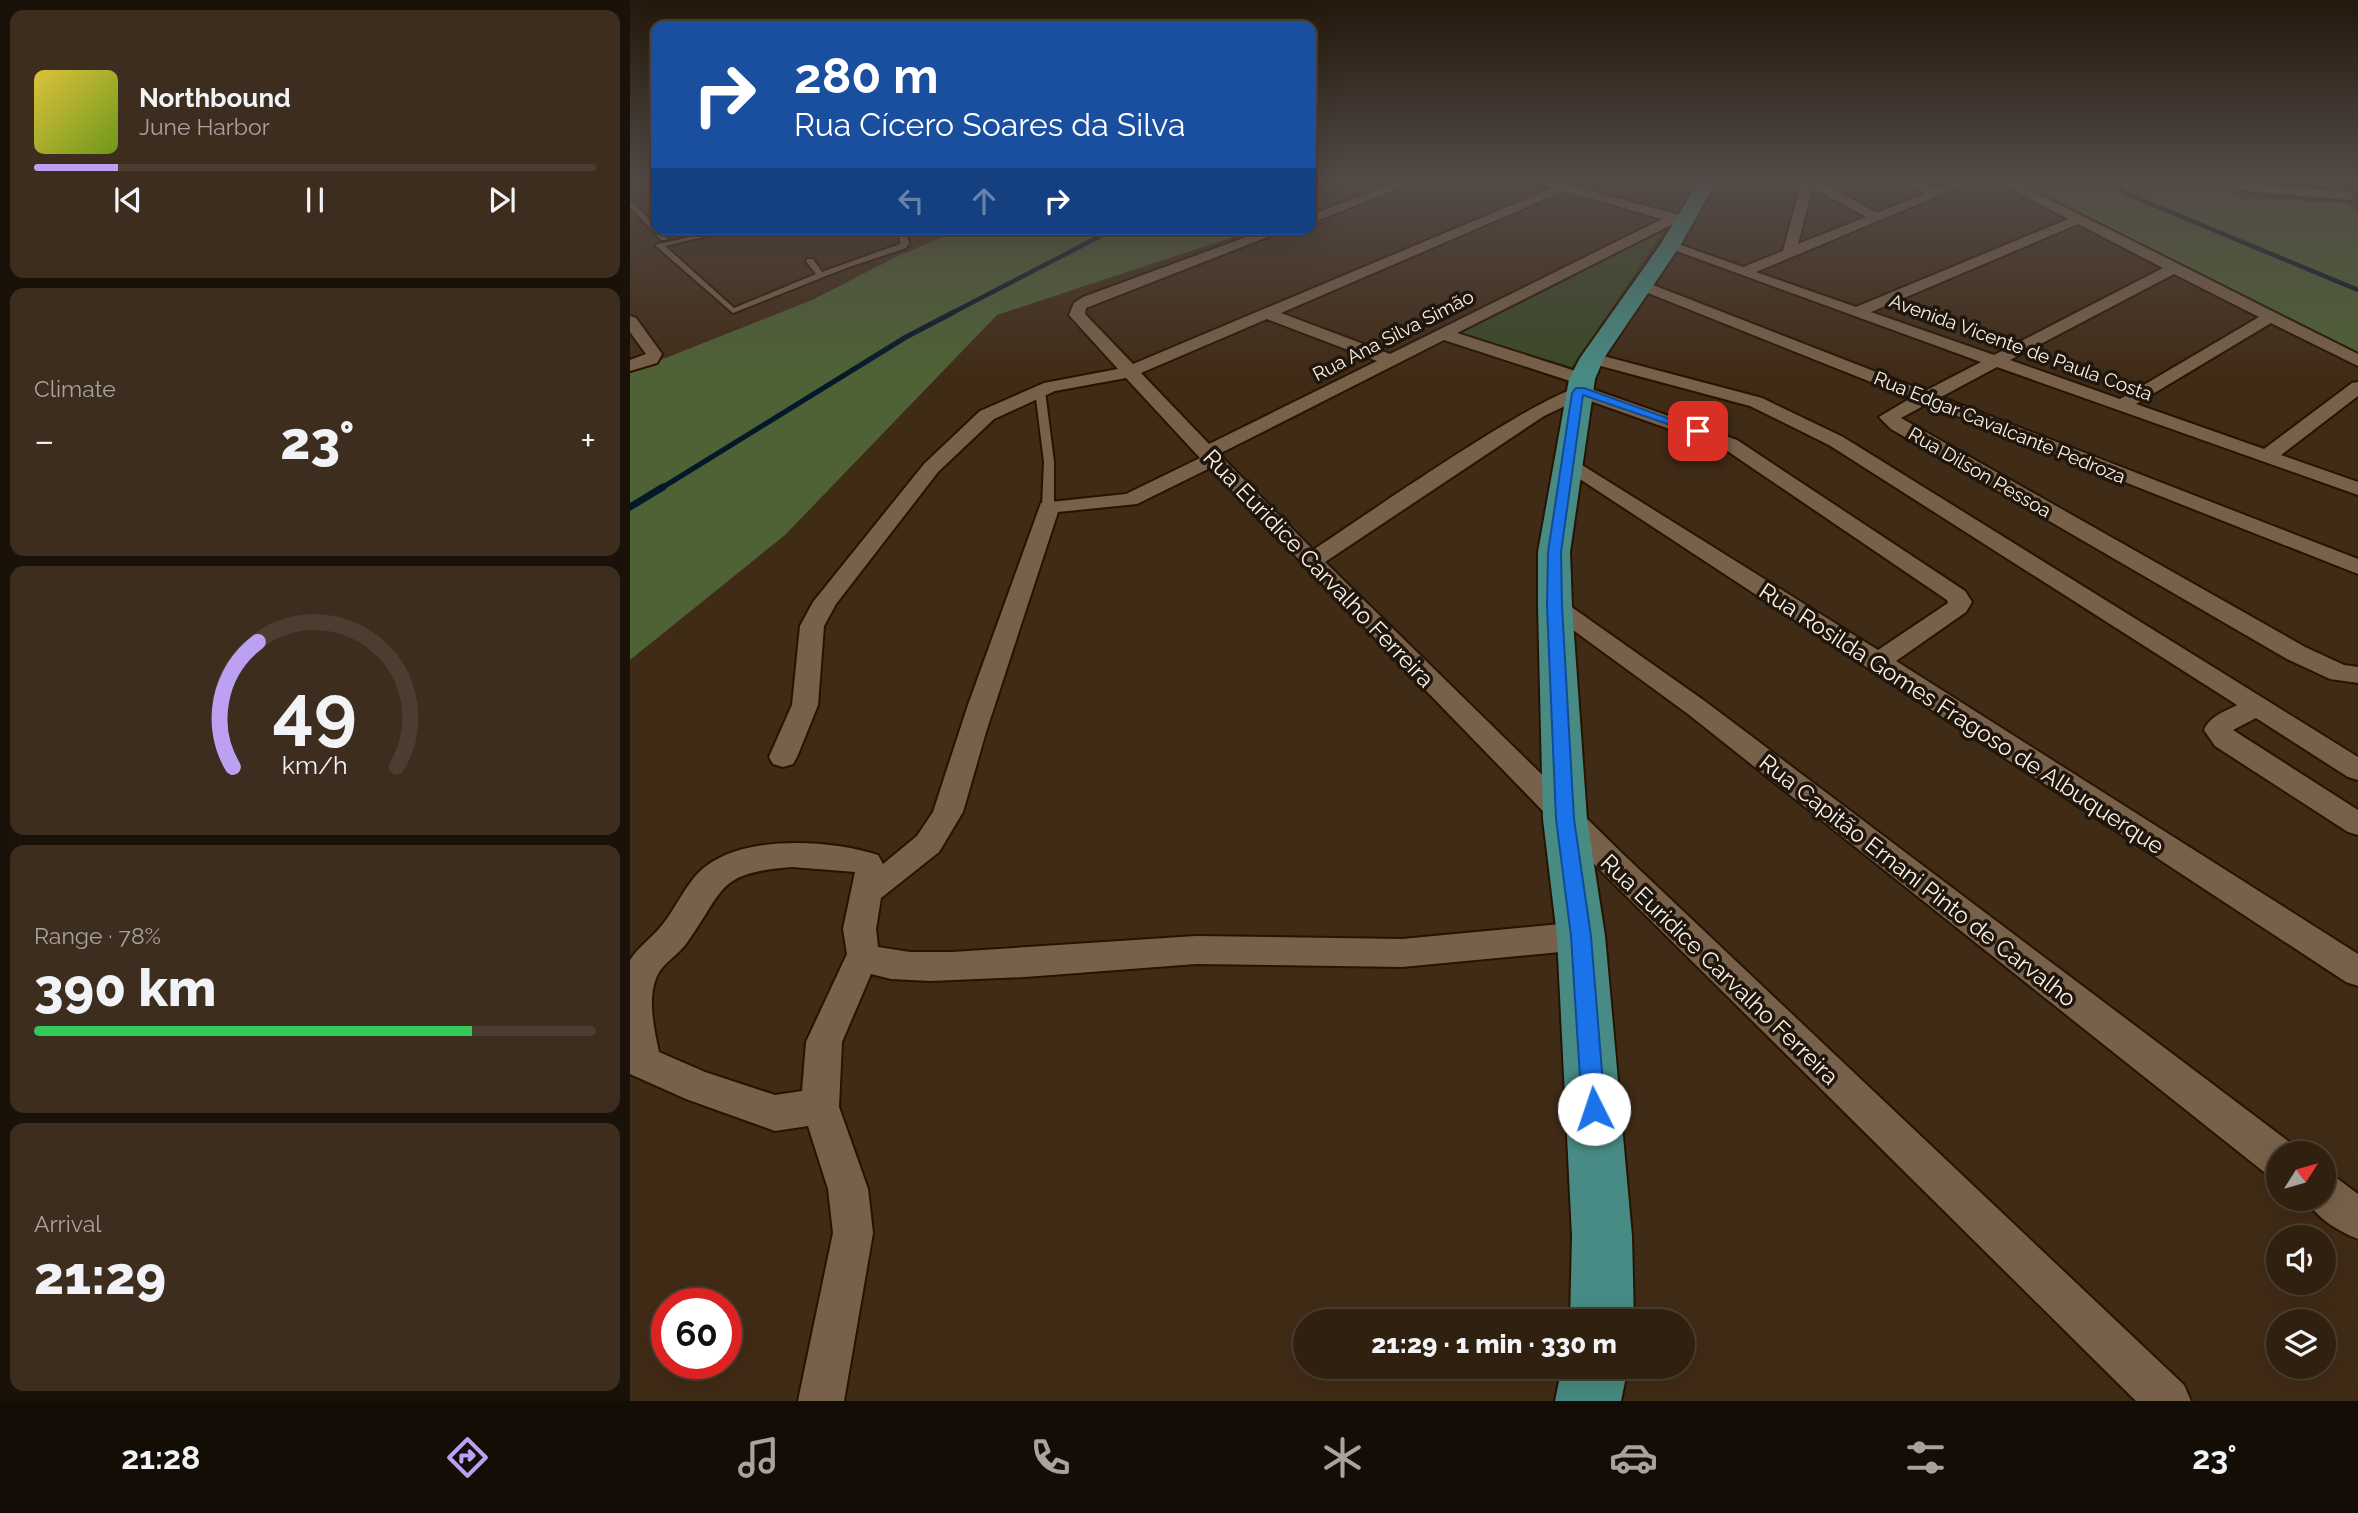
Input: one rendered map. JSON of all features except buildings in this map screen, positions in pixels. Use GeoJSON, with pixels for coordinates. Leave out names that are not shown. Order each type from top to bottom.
{"type":"FeatureCollection","features":[{"type":"Feature","properties":{"kind":"main road"},"geometry":{"type":"LineString","coordinates":[[1602,1309],[1602,1236],[1581,936],[1565,819],[1555,552],[1567,464],[1583,380],[1668,244]]}},
{"type":"Feature","properties":{"kind":"main road"},"geometry":{"type":"LineString","coordinates":[[1588,1401],[1593,1379]]}},
{"type":"Feature","properties":{"kind":"street","name":"Rua Euridice Carvalho Ferreira"},"geometry":{"type":"LineString","coordinates":[[1240,244],[1088,300],[1079,306],[1077,315],[1311,561],[1565,819],[2168,1401]]}},
{"type":"Feature","properties":{"kind":"street"},"geometry":{"type":"LineString","coordinates":[[783,757],[805,705],[812,626],[825,602],[931,468],[987,415],[1040,390],[1129,372],[1428,244]]}},
{"type":"Feature","properties":{"kind":"street","name":"Rua Ana Silva Simão"},"geometry":{"type":"LineString","coordinates":[[1048,507],[1130,500],[1442,334],[1646,244]]}},
{"type":"Feature","properties":{"kind":"street","name":"Avenida Vicente de Paula Costa"},"geometry":{"type":"LineString","coordinates":[[1703,244],[1752,269],[2272,453],[2358,489]]}},
{"type":"Feature","properties":{"kind":"street"},"geometry":{"type":"LineString","coordinates":[[1788,254],[1791,244]]}},
{"type":"Feature","properties":{"kind":"street"},"geometry":{"type":"LineString","coordinates":[[1752,269],[1812,244]]}},
{"type":"Feature","properties":{"kind":"street"},"geometry":{"type":"LineString","coordinates":[[1864,309],[2019,244]]}},
{"type":"Feature","properties":{"kind":"street"},"geometry":{"type":"LineString","coordinates":[[2126,244],[2358,361]]}},
{"type":"Feature","properties":{"kind":"street","name":"Rua Dilson Pessoa"},"geometry":{"type":"LineString","coordinates":[[2174,268],[1888,417],[1890,421],[2296,653],[2339,673],[2358,675]]}},
{"type":"Feature","properties":{"kind":"street","name":"Rua Edgar Cavalcante Pedroza"},"geometry":{"type":"LineString","coordinates":[[1643,286],[2358,567]]}},
{"type":"Feature","properties":{"kind":"street"},"geometry":{"type":"LineString","coordinates":[[1266,313],[1390,360]]}},
{"type":"Feature","properties":{"kind":"street"},"geometry":{"type":"LineString","coordinates":[[2126,401],[2271,316]]}},
{"type":"Feature","properties":{"kind":"street"},"geometry":{"type":"LineString","coordinates":[[630,321],[654,354],[651,359],[636,364]]}},
{"type":"Feature","properties":{"kind":"street"},"geometry":{"type":"LineString","coordinates":[[1442,334],[1583,380],[1740,449],[1956,596],[1960,602],[1958,607],[1876,663]]}},
{"type":"Feature","properties":{"kind":"street"},"geometry":{"type":"LineString","coordinates":[[1311,561],[1583,380],[1708,387],[1756,402],[1813,429],[2016,552],[2358,770]]}},
{"type":"Feature","properties":{"kind":"street"},"geometry":{"type":"LineString","coordinates":[[2272,453],[2358,387]]}},
{"type":"Feature","properties":{"kind":"street","name":"Avenida Vicente de Paula Costa"},"geometry":{"type":"LineString","coordinates":[[2272,453],[2358,478]]}},
{"type":"Feature","properties":{"kind":"street","name":"Rua Rosilda Gomes Fragoso de Albuquerque"},"geometry":{"type":"LineString","coordinates":[[1567,464],[1651,515],[1876,663],[2358,972]]}},
{"type":"Feature","properties":{"kind":"street"},"geometry":{"type":"LineString","coordinates":[[869,890],[924,848],[935,835],[951,806],[978,715],[1048,507]]}},
{"type":"Feature","properties":{"kind":"street","name":"Rua Capitão Ernani Pinto de Carvalho"},"geometry":{"type":"LineString","coordinates":[[1555,606],[1697,708],[2266,1149]]}},
{"type":"Feature","properties":{"kind":"street"},"geometry":{"type":"LineString","coordinates":[[2257,706],[2219,726],[2218,730],[2225,739],[2358,824]]}},
{"type":"Feature","properties":{"kind":"street"},"geometry":{"type":"LineString","coordinates":[[820,1107],[775,1113],[699,1087],[643,1062],[633,1017],[641,971],[672,937],[702,890],[721,871],[761,856],[856,859],[867,863],[871,871],[859,929],[859,946],[863,955],[871,962],[942,966],[1198,950],[1403,953],[1581,936]]}},
{"type":"Feature","properties":{"kind":"street"},"geometry":{"type":"LineString","coordinates":[[821,1401],[853,1233],[848,1189],[820,1107],[824,1042],[863,955]]}},
{"type":"Feature","properties":{"kind":"street"},"geometry":{"type":"LineString","coordinates":[[2336,1202],[2358,1219]]}},
{"type":"Feature","properties":{"kind":"street"},"geometry":{"type":"LineString","coordinates":[[1616,1379],[1622,1401]]}},
{"type":"Feature","properties":{"kind":"lane"},"geometry":{"type":"LineString","coordinates":[[662,244],[659,245],[733,312],[904,244]]}},
{"type":"Feature","properties":{"kind":"lane"},"geometry":{"type":"LineString","coordinates":[[810,261],[821,276]]}},
{"type":"Feature","properties":{"kind":"lane"},"geometry":{"type":"LineString","coordinates":[[1040,390],[1049,462],[1048,507]]}},
{"type":"Feature","properties":{"kind":"green space"},"geometry":{"type":"Polygon","coordinates":[[[925,244],[1211,244],[997,315],[785,535],[630,660],[630,372],[812,300],[925,244]]]}},
{"type":"Feature","properties":{"kind":"green space"},"geometry":{"type":"Polygon","coordinates":[[[1635,244],[1655,244],[1572,367],[1461,333],[1635,244]]]}},
{"type":"Feature","properties":{"kind":"green space"},"geometry":{"type":"Polygon","coordinates":[[[2138,244],[2358,244],[2358,357],[2138,244]]]}},
{"type":"Feature","properties":{"kind":"waterway"},"geometry":{"type":"LineString","coordinates":[[950,314],[1084,244]]}},
{"type":"Feature","properties":{"kind":"waterway"},"geometry":{"type":"LineString","coordinates":[[2248,244],[2358,290]]}},
{"type":"Feature","properties":{"kind":"waterway"},"geometry":{"type":"LineString","coordinates":[[660,489],[906,337],[954,312]]}},
{"type":"Feature","properties":{"kind":"waterway"},"geometry":{"type":"LineString","coordinates":[[630,507],[663,487]]}},
{"type":"Feature","properties":{"kind":"route"},"geometry":{"type":"LineString","coordinates":[[1594,1109],[1581,936],[1565,819],[1555,606],[1555,552],[1578,393],[1580,391],[1698,431]]}}]}
